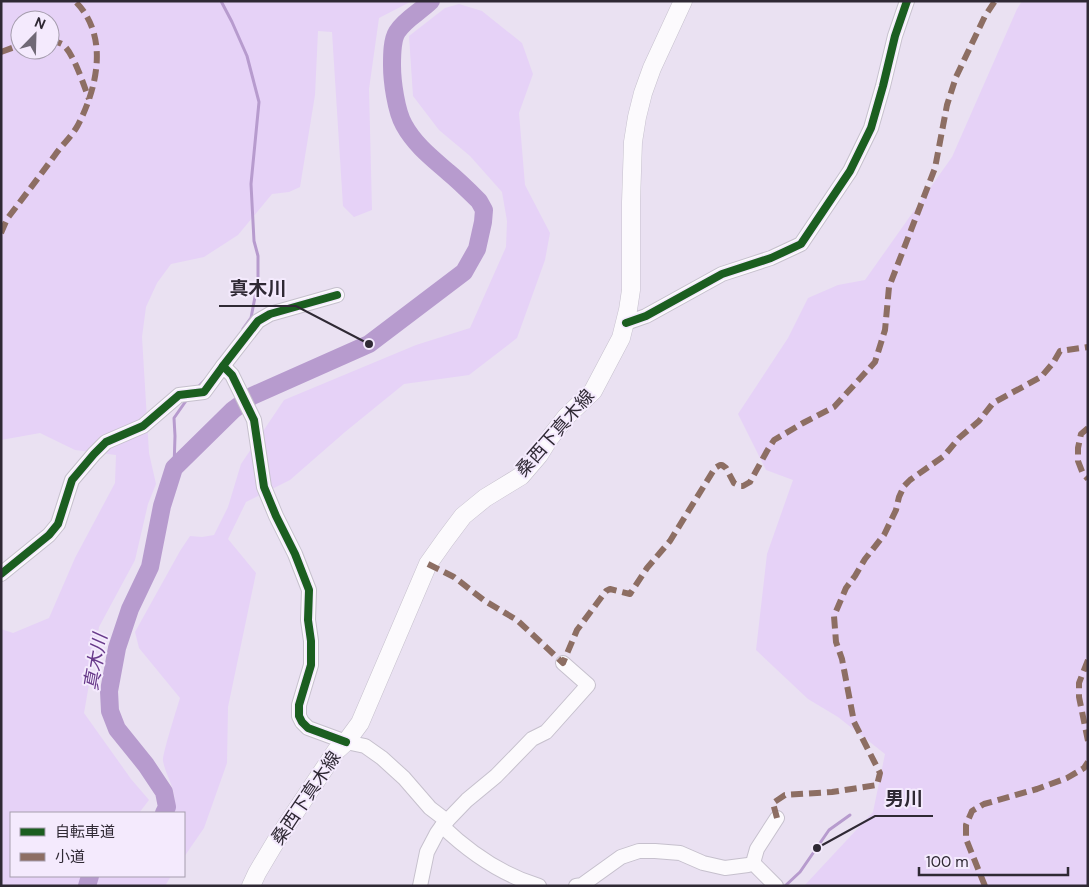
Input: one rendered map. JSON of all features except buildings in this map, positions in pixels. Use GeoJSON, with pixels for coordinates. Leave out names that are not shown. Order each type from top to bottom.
{"type":"FeatureCollection","features":[{"type":"Feature","properties":{"kind":"main road","name":"桑西下真木線"},"geometry":{"type":"LineString","coordinates":[[252,886],[276,841],[336,751],[346,742],[360,723],[428,564],[444,540],[463,516],[485,498],[521,476],[539,455],[566,417],[593,391],[621,338],[626,323],[631,290],[633,142],[639,109],[652,68],[683,1]]}},
{"type":"Feature","properties":{"kind":"street"},"geometry":{"type":"LineString","coordinates":[[626,323],[646,316],[722,274],[771,258],[801,244],[850,171],[872,128],[895,36],[907,1]]}},
{"type":"Feature","properties":{"kind":"street"},"geometry":{"type":"LineString","coordinates":[[1,574],[41,543],[58,524],[72,480],[106,442],[143,426],[179,395],[204,392],[228,370],[258,321],[270,314],[337,295]]}},
{"type":"Feature","properties":{"kind":"street"},"geometry":{"type":"LineString","coordinates":[[228,370],[254,420],[264,487],[295,554],[309,590],[308,620],[311,641],[311,666],[299,705],[299,716],[302,722],[308,728],[346,742],[365,746],[382,758],[404,778],[466,847],[510,875],[539,886]]}},
{"type":"Feature","properties":{"kind":"street"},"geometry":{"type":"LineString","coordinates":[[420,886],[427,852],[437,832],[467,800],[496,776],[532,740],[546,732],[588,685],[563,663]]}},
{"type":"Feature","properties":{"kind":"street"},"geometry":{"type":"LineString","coordinates":[[753,863],[757,848],[777,818]]}},
{"type":"Feature","properties":{"kind":"street"},"geometry":{"type":"LineString","coordinates":[[576,886],[582,885],[621,857],[639,851],[680,854],[703,863],[725,868],[753,863]]}},
{"type":"Feature","properties":{"kind":"street"},"geometry":{"type":"LineString","coordinates":[[753,863],[776,886]]}},
{"type":"Feature","properties":{"kind":"shaded area"},"geometry":{"type":"Polygon","coordinates":[[[1,1],[412,1],[379,18],[369,89],[372,210],[354,217],[343,206],[332,32],[318,31],[315,95],[300,187],[289,192],[272,194],[238,235],[204,257],[171,264],[157,283],[146,307],[142,337],[149,453],[156,484],[148,504],[135,560],[99,627],[84,713],[131,779],[149,800],[140,812],[10,812],[10,877],[170,877],[165,886],[1,886],[1,629],[13,633],[49,618],[75,558],[115,483],[116,455],[75,450],[40,433],[1,440],[1,1]]]}},
{"type":"Feature","properties":{"kind":"shaded area"},"geometry":{"type":"Polygon","coordinates":[[[1022,1],[1088,1],[1088,886],[804,886],[873,812],[885,754],[838,717],[808,699],[756,650],[767,554],[793,480],[766,470],[738,414],[788,338],[808,298],[838,285],[865,280],[952,157],[1022,1]]]}},
{"type":"Feature","properties":{"kind":"shaded area"},"geometry":{"type":"Polygon","coordinates":[[[459,4],[482,11],[522,43],[533,74],[519,113],[525,185],[550,233],[545,260],[517,338],[469,375],[404,384],[290,480],[246,502],[228,539],[256,573],[228,707],[227,763],[204,828],[185,856],[185,812],[172,812],[175,800],[174,793],[163,761],[180,698],[139,648],[135,632],[190,536],[214,535],[228,507],[241,464],[284,400],[416,345],[470,328],[506,247],[507,221],[502,192],[470,156],[439,130],[413,96],[409,36],[445,8],[459,4]]]}},
{"type":"Feature","properties":{"kind":"waterway"},"geometry":{"type":"LineString","coordinates":[[221,1],[247,56],[259,102],[251,184],[254,241],[258,256],[258,281],[251,318],[243,329]]}},
{"type":"Feature","properties":{"kind":"waterway","name":"真木川"},"geometry":{"type":"LineString","coordinates":[[164,812],[167,807],[164,792],[146,765],[117,729],[110,711],[109,691],[117,648],[130,609],[150,567],[162,506],[174,468],[233,410],[252,396],[369,344],[464,272],[477,249],[484,210],[479,201],[413,139],[401,119],[395,96],[392,61],[395,35],[404,23],[431,1]]}},
{"type":"Feature","properties":{"kind":"waterway"},"geometry":{"type":"LineString","coordinates":[[197,388],[207,378]]}},
{"type":"Feature","properties":{"kind":"waterway"},"geometry":{"type":"LineString","coordinates":[[174,468],[174,418],[188,398]]}},
{"type":"Feature","properties":{"kind":"waterway"},"geometry":{"type":"LineString","coordinates":[[785,886],[800,872],[829,830],[850,815]]}},
{"type":"Feature","properties":{"kind":"waterway","name":"真木川"},"geometry":{"type":"LineString","coordinates":[[87,886],[90,877]]}},
{"type":"Feature","properties":{"kind":"marked path"},"geometry":{"type":"LineString","coordinates":[[1,233],[7,219],[76,129],[91,94],[97,61],[96,45],[93,29],[86,14],[75,1]]}},
{"type":"Feature","properties":{"kind":"marked path"},"geometry":{"type":"LineString","coordinates":[[428,564],[454,577],[485,601],[517,620],[563,663],[577,630],[606,591],[610,589],[630,594],[647,568],[670,541],[715,468],[722,465],[726,468],[734,483],[743,486],[750,482],[774,440],[834,407],[875,362],[885,330],[889,287],[935,168],[947,105],[956,77],[985,16],[995,1]]}},
{"type":"Feature","properties":{"kind":"marked path"},"geometry":{"type":"LineString","coordinates":[[60,43],[66,48],[78,69],[89,99]]}},
{"type":"Feature","properties":{"kind":"marked path"},"geometry":{"type":"LineString","coordinates":[[1,52],[10,49]]}},
{"type":"Feature","properties":{"kind":"marked path"},"geometry":{"type":"LineString","coordinates":[[777,818],[773,803],[785,795],[832,792],[877,785],[880,773],[854,722],[842,659],[836,642],[834,616],[846,588],[884,535],[896,510],[904,486],[944,456],[959,438],[979,421],[993,403],[1041,377],[1060,351],[1088,347]]}},
{"type":"Feature","properties":{"kind":"marked path"},"geometry":{"type":"LineString","coordinates":[[1088,428],[1081,434],[1078,448],[1078,461],[1083,474],[1088,479]]}},
{"type":"Feature","properties":{"kind":"marked path"},"geometry":{"type":"LineString","coordinates":[[1088,660],[1079,683],[1079,697],[1088,741]]}},
{"type":"Feature","properties":{"kind":"marked path"},"geometry":{"type":"LineString","coordinates":[[985,886],[966,839],[966,825],[972,811],[984,804],[1037,789],[1067,778],[1084,768],[1088,762]]}},
{"type":"Feature","properties":{"kind":"cycle path"},"geometry":{"type":"LineString","coordinates":[[626,323],[646,316],[722,274],[771,258],[801,244],[850,171],[871,128],[895,36],[907,1]]}},
{"type":"Feature","properties":{"kind":"cycle path"},"geometry":{"type":"LineString","coordinates":[[1,574],[49,535],[58,524],[72,480],[106,442],[143,426],[179,395],[204,392],[258,321],[270,314],[337,295]]}},
{"type":"Feature","properties":{"kind":"cycle path"},"geometry":{"type":"LineString","coordinates":[[223,366],[232,375],[254,420],[264,487],[295,554],[309,590],[308,620],[311,641],[311,665],[299,705],[299,716],[308,728],[346,742]]}},
{"type":"Feature","properties":{"kind":"place","name":"真木川"},"geometry":{"type":"Point","coordinates":[369,344]}},
{"type":"Feature","properties":{"kind":"place","name":"男川"},"geometry":{"type":"Point","coordinates":[817,848]}}]}
